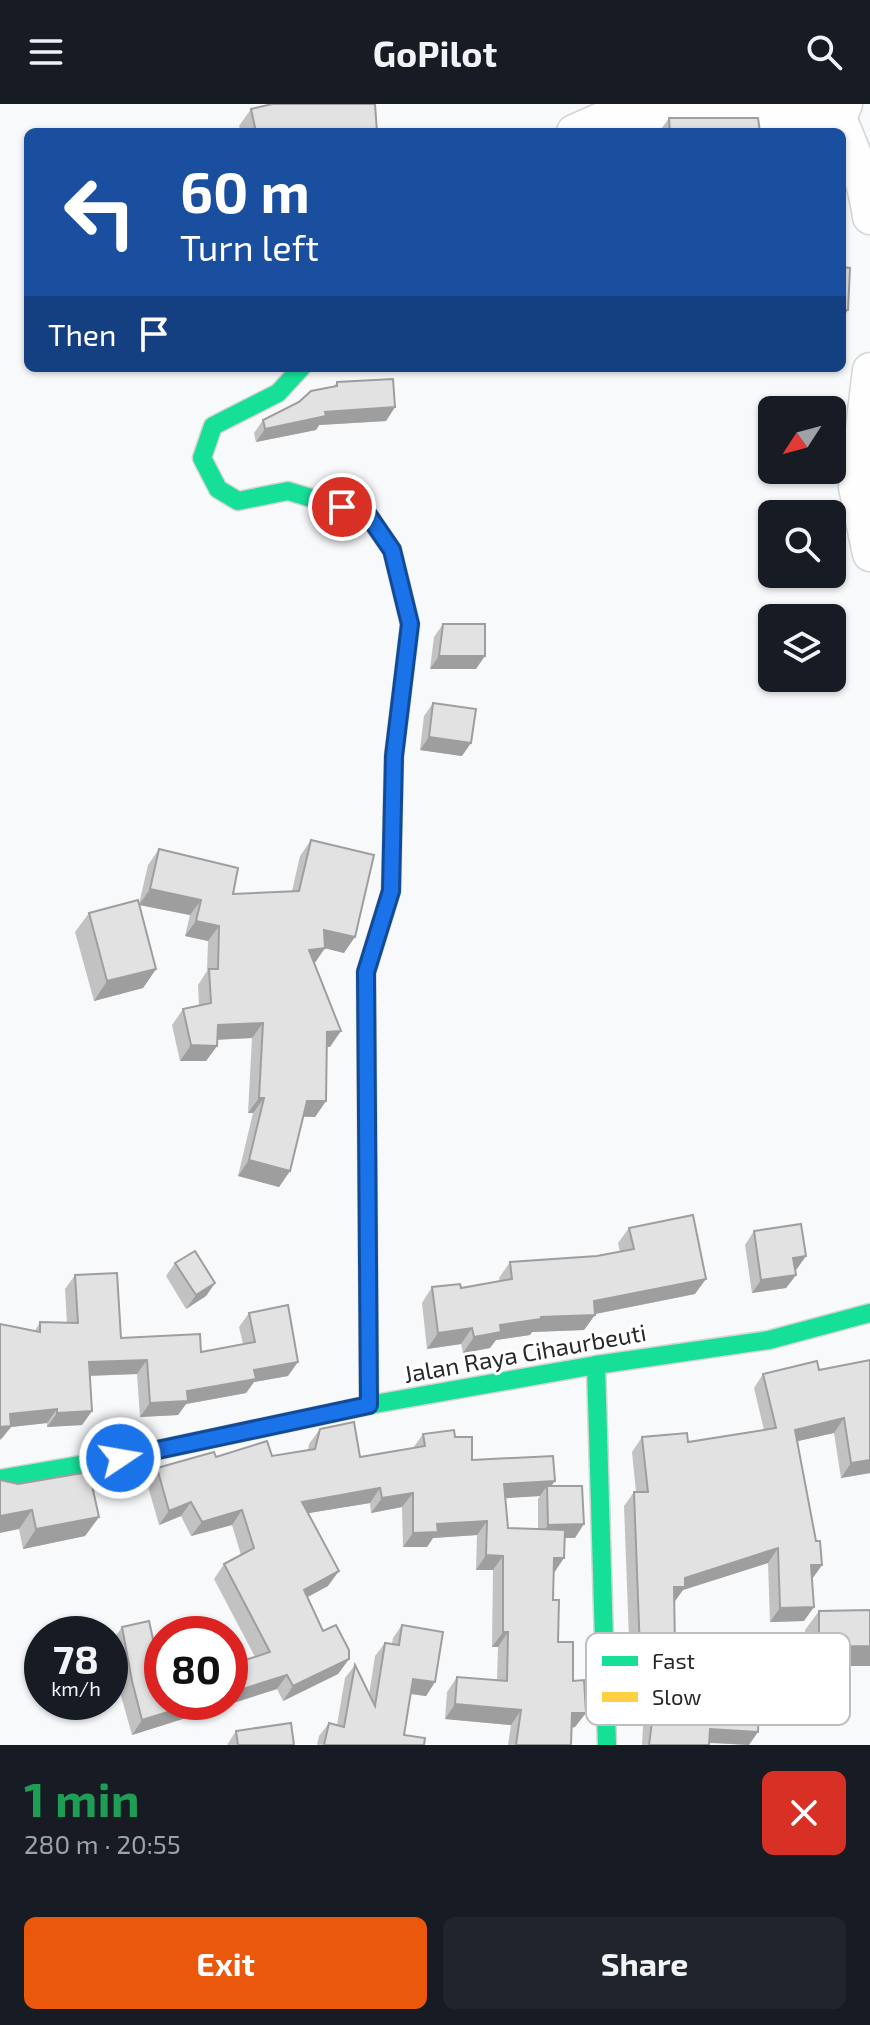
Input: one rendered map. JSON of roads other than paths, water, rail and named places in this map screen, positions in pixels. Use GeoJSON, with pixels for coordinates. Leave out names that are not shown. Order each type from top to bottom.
{"type":"FeatureCollection","features":[{"type":"Feature","properties":{"kind":"main road"},"geometry":{"type":"LineString","coordinates":[[297,372],[278,393],[213,426],[202,458],[218,489],[238,501],[288,491],[368,515],[392,550],[410,624],[394,756],[391,891],[366,972],[369,1405]]}},
{"type":"Feature","properties":{"kind":"main road","name":"Jalan Raya Cihaurbeuti"},"geometry":{"type":"LineString","coordinates":[[0,1479],[120,1458],[369,1405],[596,1365],[769,1340],[870,1313]]}},
{"type":"Feature","properties":{"kind":"main road"},"geometry":{"type":"LineString","coordinates":[[596,1365],[603,1633]]}},
{"type":"Feature","properties":{"kind":"main road"},"geometry":{"type":"LineString","coordinates":[[607,1745],[608,1725]]}},
{"type":"Feature","properties":{"kind":"street"},"geometry":{"type":"LineString","coordinates":[[583,128],[608,117],[842,111],[862,177],[870,217]]}},
{"type":"Feature","properties":{"kind":"street"},"geometry":{"type":"LineString","coordinates":[[870,370],[856,487],[870,554]]}}]}
